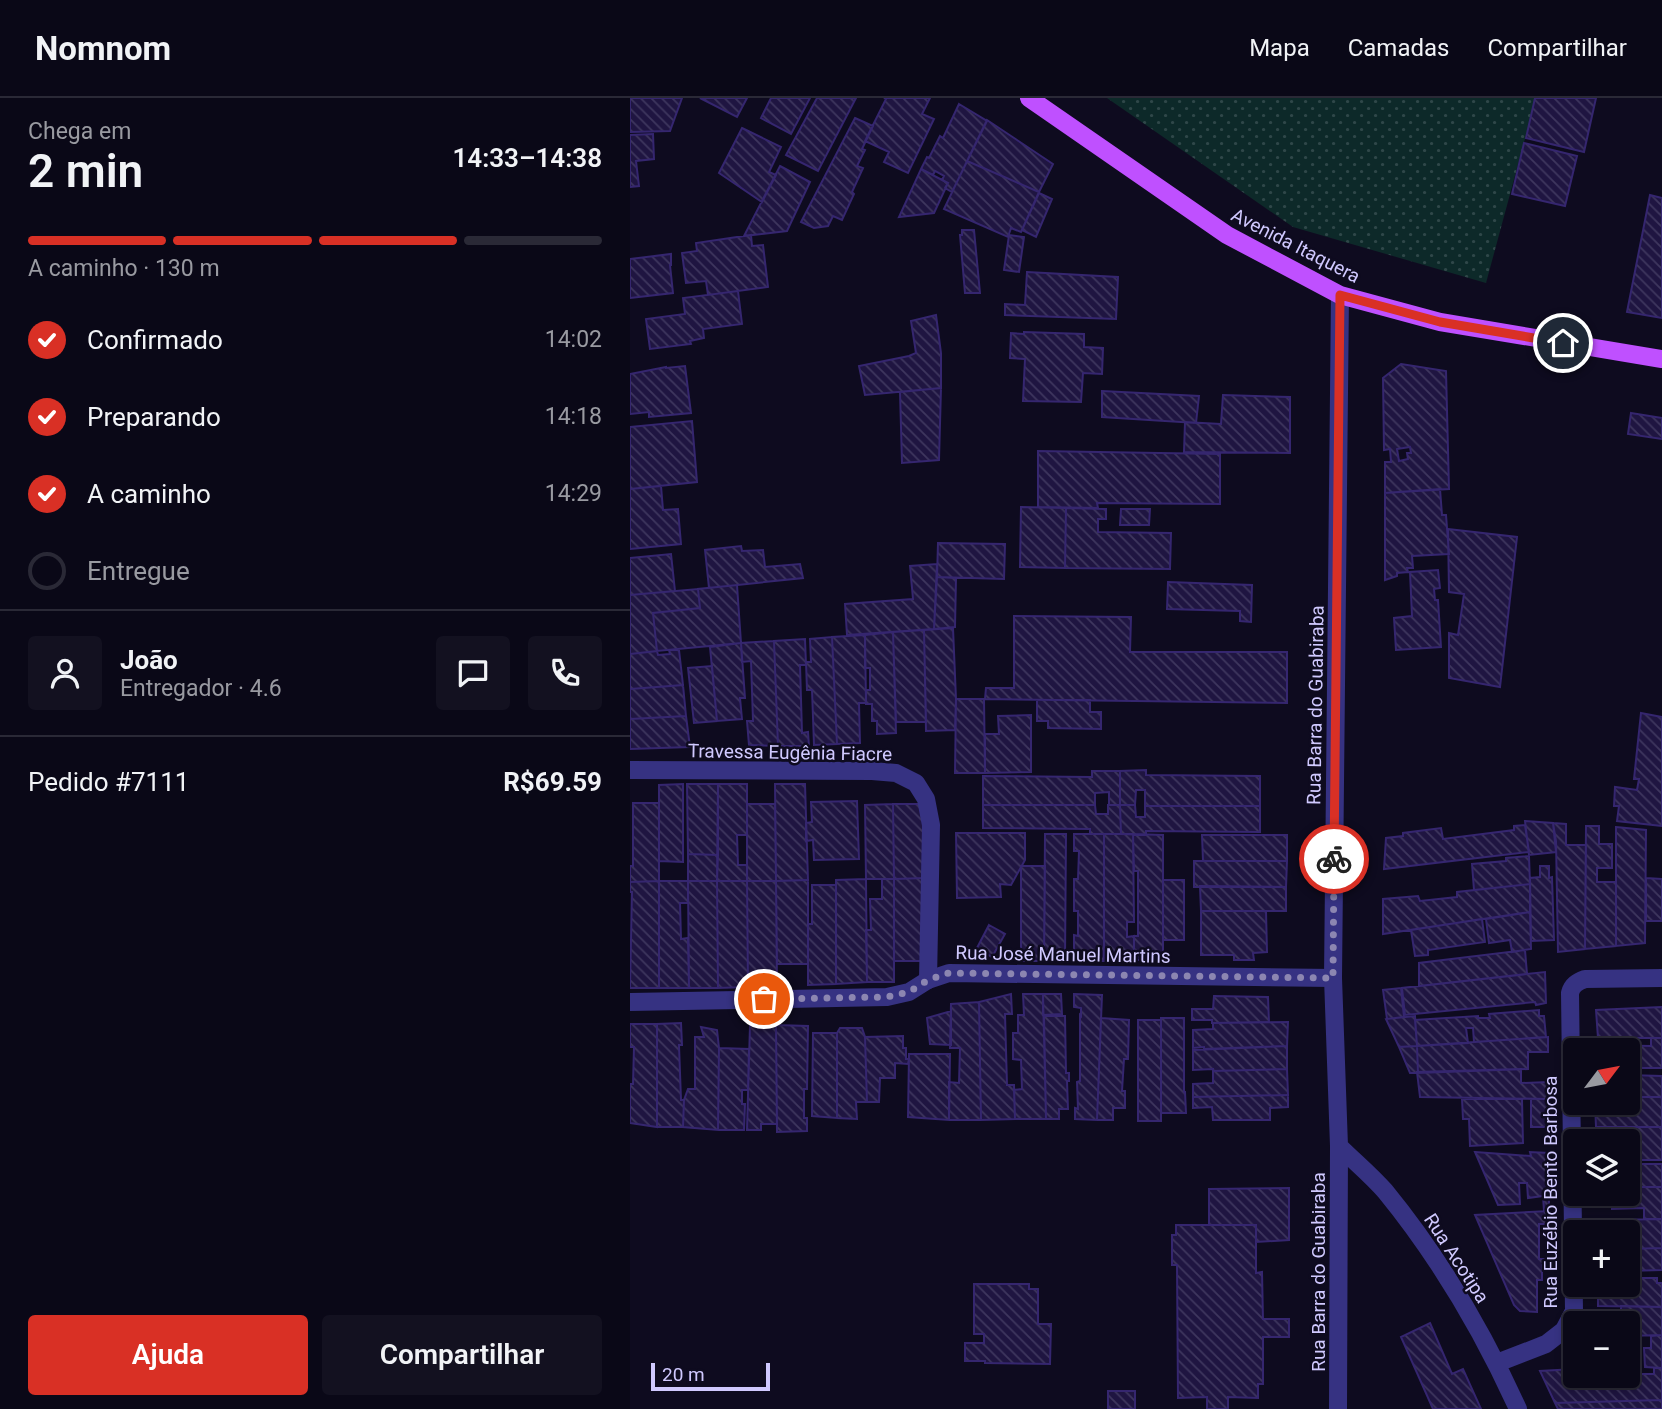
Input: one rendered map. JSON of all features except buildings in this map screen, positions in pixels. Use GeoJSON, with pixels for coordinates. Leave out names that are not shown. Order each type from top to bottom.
{"type":"FeatureCollection","features":[{"type":"Feature","properties":{"kind":"main road","name":"Avenida Itaquera"},"geometry":{"type":"LineString","coordinates":[[1029,98],[1227,235],[1340,295],[1440,322],[1662,359]]}},
{"type":"Feature","properties":{"kind":"street","name":"Rua Barra do Guabiraba"},"geometry":{"type":"LineString","coordinates":[[1338,1409],[1339,1146],[1333,978],[1340,295]]}},
{"type":"Feature","properties":{"kind":"street","name":"Travessa Eugênia Fiacre"},"geometry":{"type":"LineString","coordinates":[[630,770],[872,771],[896,773],[916,783],[926,799],[931,825],[928,980]]}},
{"type":"Feature","properties":{"kind":"street","name":"Rua José Manuel Martins"},"geometry":{"type":"LineString","coordinates":[[630,1002],[887,997],[909,992],[928,980],[949,973],[1333,978]]}},
{"type":"Feature","properties":{"kind":"street","name":"Rua Euzébio Bento Barbosa"},"geometry":{"type":"LineString","coordinates":[[1497,1363],[1546,1344],[1564,1330],[1574,1311],[1571,988],[1576,982],[1585,979],[1662,978]]}},
{"type":"Feature","properties":{"kind":"street","name":"Rua Acotipa"},"geometry":{"type":"LineString","coordinates":[[1339,1146],[1383,1190],[1440,1265],[1497,1363],[1518,1409]]}},
{"type":"Feature","properties":{"kind":"green space"},"geometry":{"type":"Polygon","coordinates":[[[1107,98],[1536,98],[1486,283],[1293,227],[1107,98]]]}},
{"type":"Feature","properties":{"kind":"way so far"},"geometry":{"type":"LineString","coordinates":[[764,999],[887,997],[909,992],[928,980],[949,973],[1333,978],[1334,859]]}},
{"type":"Feature","properties":{"kind":"route"},"geometry":{"type":"LineString","coordinates":[[1334,859],[1340,295],[1440,322],[1563,343]]}}]}
